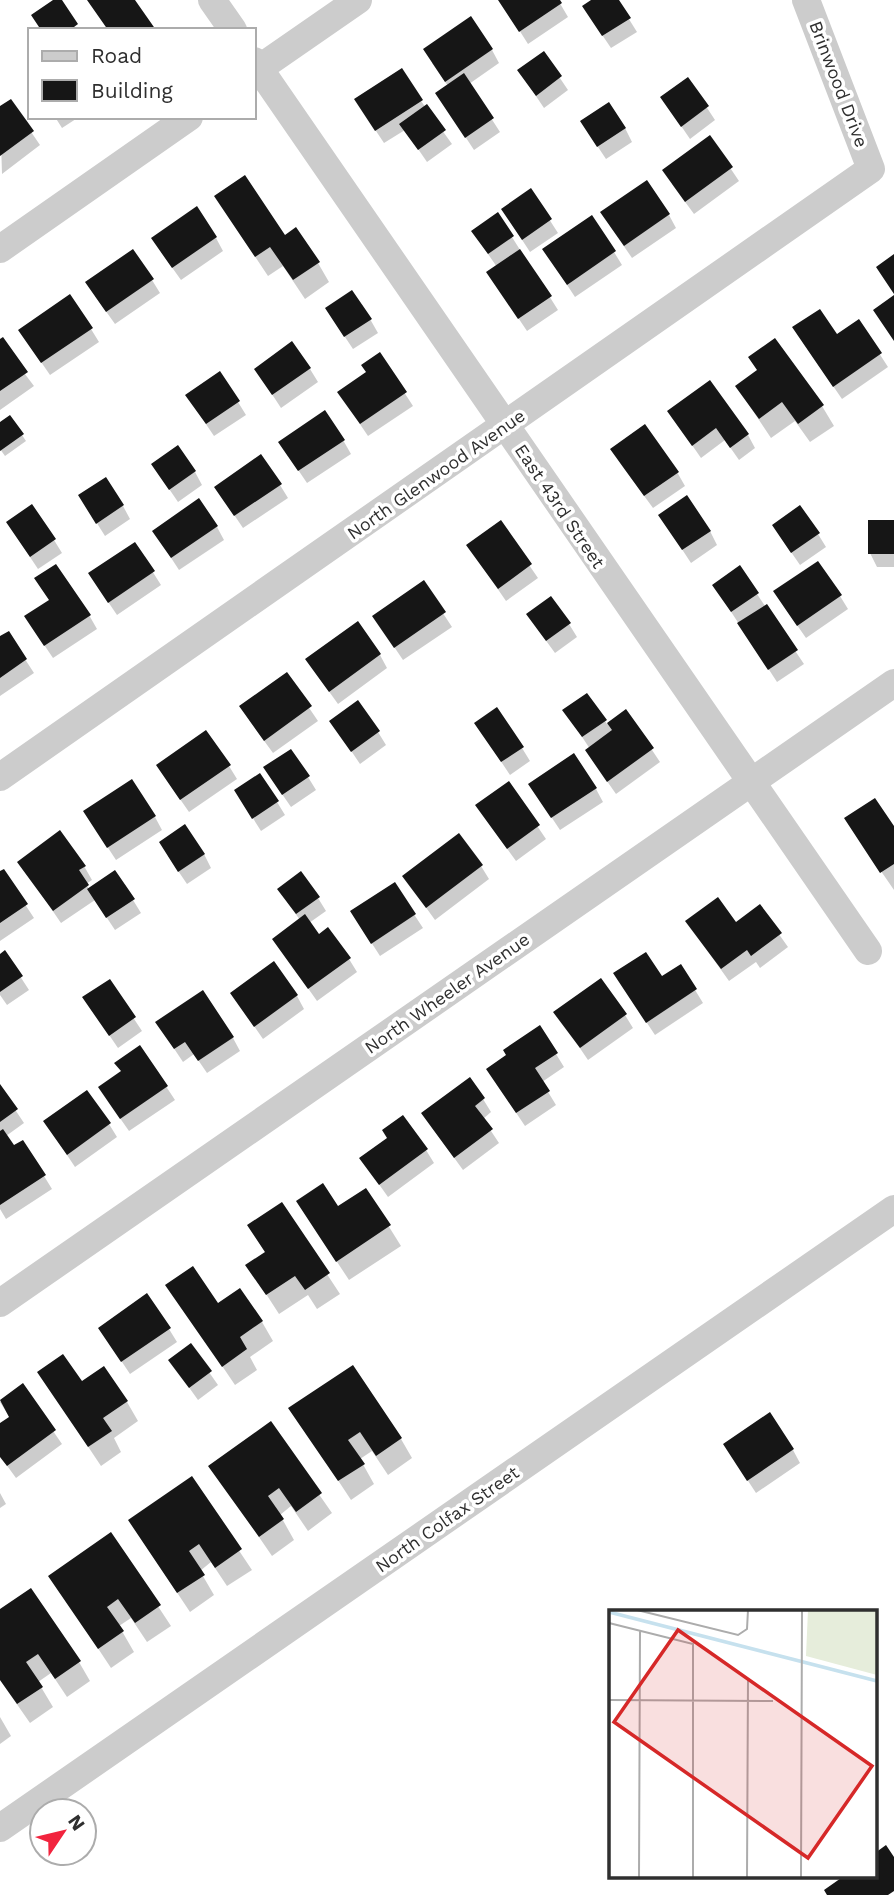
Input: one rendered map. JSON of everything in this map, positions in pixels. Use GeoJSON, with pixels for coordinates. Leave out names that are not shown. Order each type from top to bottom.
{"type":"FeatureCollection","features":[{"type":"Feature","properties":{"kind":"street"},"geometry":{"type":"LineString","coordinates":[[212,0],[232,28]]}},
{"type":"Feature","properties":{"kind":"street"},"geometry":{"type":"LineString","coordinates":[[256,67],[358,0]]}},
{"type":"Feature","properties":{"kind":"street","name":"Brinwood Drive"},"geometry":{"type":"LineString","coordinates":[[806,0],[872,169]]}},
{"type":"Feature","properties":{"kind":"street","name":"East 43rd Street"},"geometry":{"type":"LineString","coordinates":[[256,67],[868,951]]}},
{"type":"Feature","properties":{"kind":"street"},"geometry":{"type":"LineString","coordinates":[[0,249],[186,119]]}},
{"type":"Feature","properties":{"kind":"street","name":"North Glenwood Avenue"},"geometry":{"type":"LineString","coordinates":[[0,776],[872,169]]}},
{"type":"Feature","properties":{"kind":"street","name":"North Wheeler Avenue"},"geometry":{"type":"LineString","coordinates":[[0,1303],[894,683]]}},
{"type":"Feature","properties":{"kind":"street","name":"North Colfax Street"},"geometry":{"type":"LineString","coordinates":[[0,1828],[894,1209]]}},
{"type":"Feature","properties":{"kind":"building"},"geometry":{"type":"Polygon","coordinates":[[[53,0],[62,0],[78,24],[73,28],[40,28],[31,15],[53,0]]]}},
{"type":"Feature","properties":{"kind":"building"},"geometry":{"type":"Polygon","coordinates":[[[87,0],[135,0],[155,28],[107,28],[87,0]]]}},
{"type":"Feature","properties":{"kind":"building"},"geometry":{"type":"Polygon","coordinates":[[[498,0],[560,0],[562,3],[519,32],[498,0]]]}},
{"type":"Feature","properties":{"kind":"building"},"geometry":{"type":"Polygon","coordinates":[[[591,0],[619,0],[631,18],[602,36],[582,6],[591,0]]]}},
{"type":"Feature","properties":{"kind":"building"},"geometry":{"type":"Polygon","coordinates":[[[471,16],[493,49],[445,82],[423,49],[471,16]]]}},
{"type":"Feature","properties":{"kind":"building"},"geometry":{"type":"Polygon","coordinates":[[[544,51],[562,76],[536,96],[517,70],[544,51]]]}},
{"type":"Feature","properties":{"kind":"building"},"geometry":{"type":"Polygon","coordinates":[[[402,68],[423,100],[375,131],[354,99],[402,68]]]}},
{"type":"Feature","properties":{"kind":"building"},"geometry":{"type":"Polygon","coordinates":[[[464,73],[494,118],[465,138],[435,93],[464,73]]]}},
{"type":"Feature","properties":{"kind":"building"},"geometry":{"type":"Polygon","coordinates":[[[688,77],[709,106],[681,127],[660,97],[688,77]]]}},
{"type":"Feature","properties":{"kind":"building"},"geometry":{"type":"Polygon","coordinates":[[[11,99],[34,131],[0,156],[0,106],[11,99]]]}},
{"type":"Feature","properties":{"kind":"building"},"geometry":{"type":"Polygon","coordinates":[[[609,102],[626,128],[597,147],[580,121],[609,102]]]}},
{"type":"Feature","properties":{"kind":"building"},"geometry":{"type":"Polygon","coordinates":[[[427,104],[446,130],[418,150],[399,124],[427,104]]]}},
{"type":"Feature","properties":{"kind":"building"},"geometry":{"type":"Polygon","coordinates":[[[710,135],[733,167],[685,202],[662,170],[710,135]]]}},
{"type":"Feature","properties":{"kind":"building"},"geometry":{"type":"Polygon","coordinates":[[[245,175],[285,235],[296,227],[320,262],[293,280],[270,247],[255,257],[214,196],[245,175]]]}},
{"type":"Feature","properties":{"kind":"building"},"geometry":{"type":"Polygon","coordinates":[[[647,180],[670,214],[624,246],[600,212],[647,180]]]}},
{"type":"Feature","properties":{"kind":"building"},"geometry":{"type":"Polygon","coordinates":[[[531,188],[552,219],[522,240],[501,209],[531,188]]]}},
{"type":"Feature","properties":{"kind":"building"},"geometry":{"type":"Polygon","coordinates":[[[197,206],[217,237],[172,268],[151,238],[197,206]]]}},
{"type":"Feature","properties":{"kind":"building"},"geometry":{"type":"Polygon","coordinates":[[[498,212],[514,236],[488,254],[471,231],[498,212]]]}},
{"type":"Feature","properties":{"kind":"building"},"geometry":{"type":"Polygon","coordinates":[[[592,215],[616,251],[567,285],[542,249],[592,215]]]}},
{"type":"Feature","properties":{"kind":"building"},"geometry":{"type":"Polygon","coordinates":[[[133,249],[154,279],[106,312],[85,282],[133,249]]]}},
{"type":"Feature","properties":{"kind":"building"},"geometry":{"type":"Polygon","coordinates":[[[520,249],[552,296],[518,319],[486,272],[520,249]]]}},
{"type":"Feature","properties":{"kind":"building"},"geometry":{"type":"Polygon","coordinates":[[[894,254],[894,294],[876,267],[894,254]]]}},
{"type":"Feature","properties":{"kind":"building"},"geometry":{"type":"Polygon","coordinates":[[[352,290],[372,319],[344,337],[325,308],[352,290]]]}},
{"type":"Feature","properties":{"kind":"building"},"geometry":{"type":"Polygon","coordinates":[[[70,294],[93,328],[41,363],[18,330],[70,294]]]}},
{"type":"Feature","properties":{"kind":"building"},"geometry":{"type":"Polygon","coordinates":[[[894,295],[894,341],[873,310],[894,295]]]}},
{"type":"Feature","properties":{"kind":"building"},"geometry":{"type":"Polygon","coordinates":[[[820,309],[837,334],[859,319],[882,353],[833,387],[792,327],[820,309]]]}},
{"type":"Feature","properties":{"kind":"building"},"geometry":{"type":"Polygon","coordinates":[[[3,337],[28,372],[0,391],[0,339],[3,337]]]}},
{"type":"Feature","properties":{"kind":"building"},"geometry":{"type":"Polygon","coordinates":[[[775,338],[824,405],[798,424],[782,402],[759,419],[735,386],[757,370],[748,357],[775,338]]]}},
{"type":"Feature","properties":{"kind":"building"},"geometry":{"type":"Polygon","coordinates":[[[292,341],[311,368],[272,395],[254,369],[292,341]]]}},
{"type":"Feature","properties":{"kind":"building"},"geometry":{"type":"Polygon","coordinates":[[[380,352],[407,392],[360,424],[337,392],[366,372],[361,365],[380,352]]]}},
{"type":"Feature","properties":{"kind":"building"},"geometry":{"type":"Polygon","coordinates":[[[220,371],[240,401],[206,424],[185,395],[220,371]]]}},
{"type":"Feature","properties":{"kind":"building"},"geometry":{"type":"Polygon","coordinates":[[[710,380],[749,434],[730,448],[716,428],[692,446],[667,411],[710,380]]]}},
{"type":"Feature","properties":{"kind":"building"},"geometry":{"type":"Polygon","coordinates":[[[325,410],[345,440],[298,471],[278,442],[325,410]]]}},
{"type":"Feature","properties":{"kind":"building"},"geometry":{"type":"Polygon","coordinates":[[[10,415],[24,434],[0,451],[0,422],[10,415]]]}},
{"type":"Feature","properties":{"kind":"building"},"geometry":{"type":"Polygon","coordinates":[[[645,424],[679,472],[644,496],[610,449],[645,424]]]}},
{"type":"Feature","properties":{"kind":"building"},"geometry":{"type":"Polygon","coordinates":[[[178,445],[196,471],[169,490],[151,464],[178,445]]]}},
{"type":"Feature","properties":{"kind":"building"},"geometry":{"type":"Polygon","coordinates":[[[261,454],[282,484],[234,516],[214,487],[261,454]]]}},
{"type":"Feature","properties":{"kind":"building"},"geometry":{"type":"Polygon","coordinates":[[[106,477],[124,505],[96,524],[78,495],[106,477]]]}},
{"type":"Feature","properties":{"kind":"building"},"geometry":{"type":"Polygon","coordinates":[[[687,495],[711,531],[682,550],[658,515],[687,495]]]}},
{"type":"Feature","properties":{"kind":"building"},"geometry":{"type":"Polygon","coordinates":[[[199,498],[218,526],[171,558],[152,531],[199,498]]]}},
{"type":"Feature","properties":{"kind":"building"},"geometry":{"type":"Polygon","coordinates":[[[32,504],[56,539],[30,557],[6,522],[32,504]]]}},
{"type":"Feature","properties":{"kind":"building"},"geometry":{"type":"Polygon","coordinates":[[[800,505],[820,533],[791,553],[772,525],[800,505]]]}},
{"type":"Feature","properties":{"kind":"building"},"geometry":{"type":"Polygon","coordinates":[[[501,520],[532,564],[498,589],[466,545],[501,520]]]}},
{"type":"Feature","properties":{"kind":"building"},"geometry":{"type":"Polygon","coordinates":[[[868,520],[894,520],[894,554],[868,554],[868,520]]]}},
{"type":"Feature","properties":{"kind":"building"},"geometry":{"type":"Polygon","coordinates":[[[135,542],[155,571],[108,603],[88,573],[135,542]]]}},
{"type":"Feature","properties":{"kind":"building"},"geometry":{"type":"Polygon","coordinates":[[[818,561],[842,595],[797,626],[773,591],[818,561]]]}},
{"type":"Feature","properties":{"kind":"building"},"geometry":{"type":"Polygon","coordinates":[[[56,564],[91,615],[44,646],[24,616],[49,600],[34,578],[56,564]]]}},
{"type":"Feature","properties":{"kind":"building"},"geometry":{"type":"Polygon","coordinates":[[[740,565],[759,593],[731,612],[712,585],[740,565]]]}},
{"type":"Feature","properties":{"kind":"building"},"geometry":{"type":"Polygon","coordinates":[[[424,580],[446,612],[394,648],[372,616],[424,580]]]}},
{"type":"Feature","properties":{"kind":"building"},"geometry":{"type":"Polygon","coordinates":[[[551,596],[571,623],[546,641],[526,614],[551,596]]]}},
{"type":"Feature","properties":{"kind":"building"},"geometry":{"type":"Polygon","coordinates":[[[767,604],[798,650],[768,670],[737,623],[767,604]]]}},
{"type":"Feature","properties":{"kind":"building"},"geometry":{"type":"Polygon","coordinates":[[[358,621],[381,654],[329,692],[305,659],[358,621]]]}},
{"type":"Feature","properties":{"kind":"building"},"geometry":{"type":"Polygon","coordinates":[[[9,631],[27,659],[0,678],[0,636],[9,631]]]}},
{"type":"Feature","properties":{"kind":"building"},"geometry":{"type":"Polygon","coordinates":[[[287,672],[312,706],[264,741],[239,706],[287,672]]]}},
{"type":"Feature","properties":{"kind":"building"},"geometry":{"type":"Polygon","coordinates":[[[587,693],[607,720],[582,737],[562,710],[587,693]]]}},
{"type":"Feature","properties":{"kind":"building"},"geometry":{"type":"Polygon","coordinates":[[[358,700],[380,731],[351,752],[329,721],[358,700]]]}},
{"type":"Feature","properties":{"kind":"building"},"geometry":{"type":"Polygon","coordinates":[[[497,707],[524,747],[501,762],[474,723],[497,707]]]}},
{"type":"Feature","properties":{"kind":"building"},"geometry":{"type":"Polygon","coordinates":[[[626,709],[654,748],[607,782],[585,750],[612,730],[607,723],[626,709]]]}},
{"type":"Feature","properties":{"kind":"building"},"geometry":{"type":"Polygon","coordinates":[[[206,730],[231,765],[180,800],[156,765],[206,730]]]}},
{"type":"Feature","properties":{"kind":"building"},"geometry":{"type":"Polygon","coordinates":[[[291,749],[310,776],[282,795],[263,767],[291,749]]]}},
{"type":"Feature","properties":{"kind":"building"},"geometry":{"type":"Polygon","coordinates":[[[574,753],[597,788],[551,818],[528,784],[574,753]]]}},
{"type":"Feature","properties":{"kind":"building"},"geometry":{"type":"Polygon","coordinates":[[[260,773],[279,801],[252,819],[234,790],[260,773]]]}},
{"type":"Feature","properties":{"kind":"building"},"geometry":{"type":"Polygon","coordinates":[[[132,779],[156,816],[107,848],[83,811],[132,779]]]}},
{"type":"Feature","properties":{"kind":"building"},"geometry":{"type":"Polygon","coordinates":[[[509,781],[540,825],[507,849],[475,805],[509,781]]]}},
{"type":"Feature","properties":{"kind":"building"},"geometry":{"type":"Polygon","coordinates":[[[875,798],[894,826],[894,864],[880,873],[844,818],[875,798]]]}},
{"type":"Feature","properties":{"kind":"building"},"geometry":{"type":"Polygon","coordinates":[[[185,824],[205,854],[178,872],[159,842],[185,824]]]}},
{"type":"Feature","properties":{"kind":"building"},"geometry":{"type":"Polygon","coordinates":[[[60,830],[86,866],[79,870],[89,885],[53,911],[17,862],[60,830]]]}},
{"type":"Feature","properties":{"kind":"building"},"geometry":{"type":"Polygon","coordinates":[[[459,833],[483,865],[426,908],[402,876],[459,833]]]}},
{"type":"Feature","properties":{"kind":"building"},"geometry":{"type":"Polygon","coordinates":[[[4,869],[28,904],[0,923],[0,871],[4,869]]]}},
{"type":"Feature","properties":{"kind":"building"},"geometry":{"type":"Polygon","coordinates":[[[115,870],[135,899],[106,918],[87,889],[115,870]]]}},
{"type":"Feature","properties":{"kind":"building"},"geometry":{"type":"Polygon","coordinates":[[[301,871],[320,897],[296,914],[277,889],[301,871]]]}},
{"type":"Feature","properties":{"kind":"building"},"geometry":{"type":"Polygon","coordinates":[[[395,882],[416,914],[371,944],[350,911],[395,882]]]}},
{"type":"Feature","properties":{"kind":"building"},"geometry":{"type":"Polygon","coordinates":[[[718,897],[736,922],[760,904],[782,933],[751,956],[747,950],[721,969],[685,921],[718,897]]]}},
{"type":"Feature","properties":{"kind":"building"},"geometry":{"type":"Polygon","coordinates":[[[305,914],[319,934],[328,927],[351,958],[308,989],[272,939],[305,914]]]}},
{"type":"Feature","properties":{"kind":"building"},"geometry":{"type":"Polygon","coordinates":[[[5,950],[23,976],[0,992],[0,954],[5,950]]]}},
{"type":"Feature","properties":{"kind":"building"},"geometry":{"type":"Polygon","coordinates":[[[646,952],[662,976],[681,964],[697,989],[646,1023],[613,973],[646,952]]]}},
{"type":"Feature","properties":{"kind":"building"},"geometry":{"type":"Polygon","coordinates":[[[274,961],[298,995],[254,1027],[230,993],[274,961]]]}},
{"type":"Feature","properties":{"kind":"building"},"geometry":{"type":"Polygon","coordinates":[[[601,978],[627,1014],[580,1048],[553,1012],[601,978]]]}},
{"type":"Feature","properties":{"kind":"building"},"geometry":{"type":"Polygon","coordinates":[[[110,979],[136,1017],[109,1036],[82,997],[110,979]]]}},
{"type":"Feature","properties":{"kind":"building"},"geometry":{"type":"Polygon","coordinates":[[[203,990],[234,1037],[198,1061],[185,1042],[174,1049],[155,1022],[203,990]]]}},
{"type":"Feature","properties":{"kind":"building"},"geometry":{"type":"Polygon","coordinates":[[[540,1025],[558,1053],[535,1068],[550,1091],[516,1113],[486,1069],[506,1055],[503,1050],[540,1025]]]}},
{"type":"Feature","properties":{"kind":"building"},"geometry":{"type":"Polygon","coordinates":[[[140,1045],[168,1086],[120,1119],[98,1087],[121,1071],[114,1063],[140,1045]]]}},
{"type":"Feature","properties":{"kind":"building"},"geometry":{"type":"Polygon","coordinates":[[[470,1077],[485,1098],[475,1106],[493,1129],[454,1158],[421,1113],[470,1077]]]}},
{"type":"Feature","properties":{"kind":"building"},"geometry":{"type":"Polygon","coordinates":[[[0,1084],[18,1109],[0,1122],[0,1084]]]}},
{"type":"Feature","properties":{"kind":"building"},"geometry":{"type":"Polygon","coordinates":[[[87,1090],[111,1123],[67,1155],[43,1121],[87,1090]]]}},
{"type":"Feature","properties":{"kind":"building"},"geometry":{"type":"Polygon","coordinates":[[[403,1115],[428,1149],[379,1185],[359,1158],[387,1138],[382,1130],[403,1115]]]}},
{"type":"Feature","properties":{"kind":"building"},"geometry":{"type":"Polygon","coordinates":[[[3,1129],[14,1145],[23,1140],[46,1175],[0,1205],[0,1131],[3,1129]]]}},
{"type":"Feature","properties":{"kind":"building"},"geometry":{"type":"Polygon","coordinates":[[[323,1183],[338,1206],[366,1188],[391,1225],[336,1262],[296,1201],[323,1183]]]}},
{"type":"Feature","properties":{"kind":"building"},"geometry":{"type":"Polygon","coordinates":[[[282,1202],[330,1273],[305,1290],[295,1276],[266,1295],[245,1265],[265,1252],[247,1225],[282,1202]]]}},
{"type":"Feature","properties":{"kind":"building"},"geometry":{"type":"Polygon","coordinates":[[[193,1266],[218,1303],[240,1288],[263,1321],[240,1337],[247,1349],[222,1367],[165,1285],[193,1266]]]}},
{"type":"Feature","properties":{"kind":"building"},"geometry":{"type":"Polygon","coordinates":[[[147,1293],[171,1328],[121,1362],[98,1328],[147,1293]]]}},
{"type":"Feature","properties":{"kind":"building"},"geometry":{"type":"Polygon","coordinates":[[[191,1343],[212,1371],[189,1388],[168,1360],[191,1343]]]}},
{"type":"Feature","properties":{"kind":"building"},"geometry":{"type":"Polygon","coordinates":[[[63,1354],[82,1381],[104,1366],[128,1401],[103,1418],[112,1431],[88,1447],[37,1372],[63,1354]]]}},
{"type":"Feature","properties":{"kind":"building"},"geometry":{"type":"Polygon","coordinates":[[[353,1365],[402,1438],[376,1456],[360,1432],[348,1440],[365,1464],[338,1481],[288,1408],[353,1365]]]}},
{"type":"Feature","properties":{"kind":"building"},"geometry":{"type":"Polygon","coordinates":[[[23,1383],[56,1430],[7,1466],[0,1457],[0,1423],[9,1417],[0,1400],[23,1383]]]}},
{"type":"Feature","properties":{"kind":"building"},"geometry":{"type":"Polygon","coordinates":[[[770,1412],[794,1449],[747,1481],[723,1444],[770,1412]]]}},
{"type":"Feature","properties":{"kind":"building"},"geometry":{"type":"Polygon","coordinates":[[[271,1421],[322,1493],[296,1512],[279,1488],[268,1496],[284,1519],[259,1537],[208,1466],[271,1421]]]}},
{"type":"Feature","properties":{"kind":"building"},"geometry":{"type":"Polygon","coordinates":[[[192,1476],[242,1549],[215,1568],[199,1544],[189,1551],[205,1575],[177,1593],[128,1520],[192,1476]]]}},
{"type":"Feature","properties":{"kind":"building"},"geometry":{"type":"Polygon","coordinates":[[[111,1532],[161,1605],[135,1623],[118,1599],[107,1607],[124,1631],[98,1649],[48,1576],[111,1532]]]}},
{"type":"Feature","properties":{"kind":"building"},"geometry":{"type":"Polygon","coordinates":[[[31,1588],[81,1661],[55,1679],[38,1654],[26,1662],[43,1687],[17,1704],[0,1680],[0,1609],[31,1588]]]}},
{"type":"Feature","properties":{"kind":"building"},"geometry":{"type":"Polygon","coordinates":[[[886,1845],[894,1857],[894,1891],[888,1895],[827,1895],[824,1890],[841,1878],[876,1878],[876,1852],[886,1845]]]}}]}
